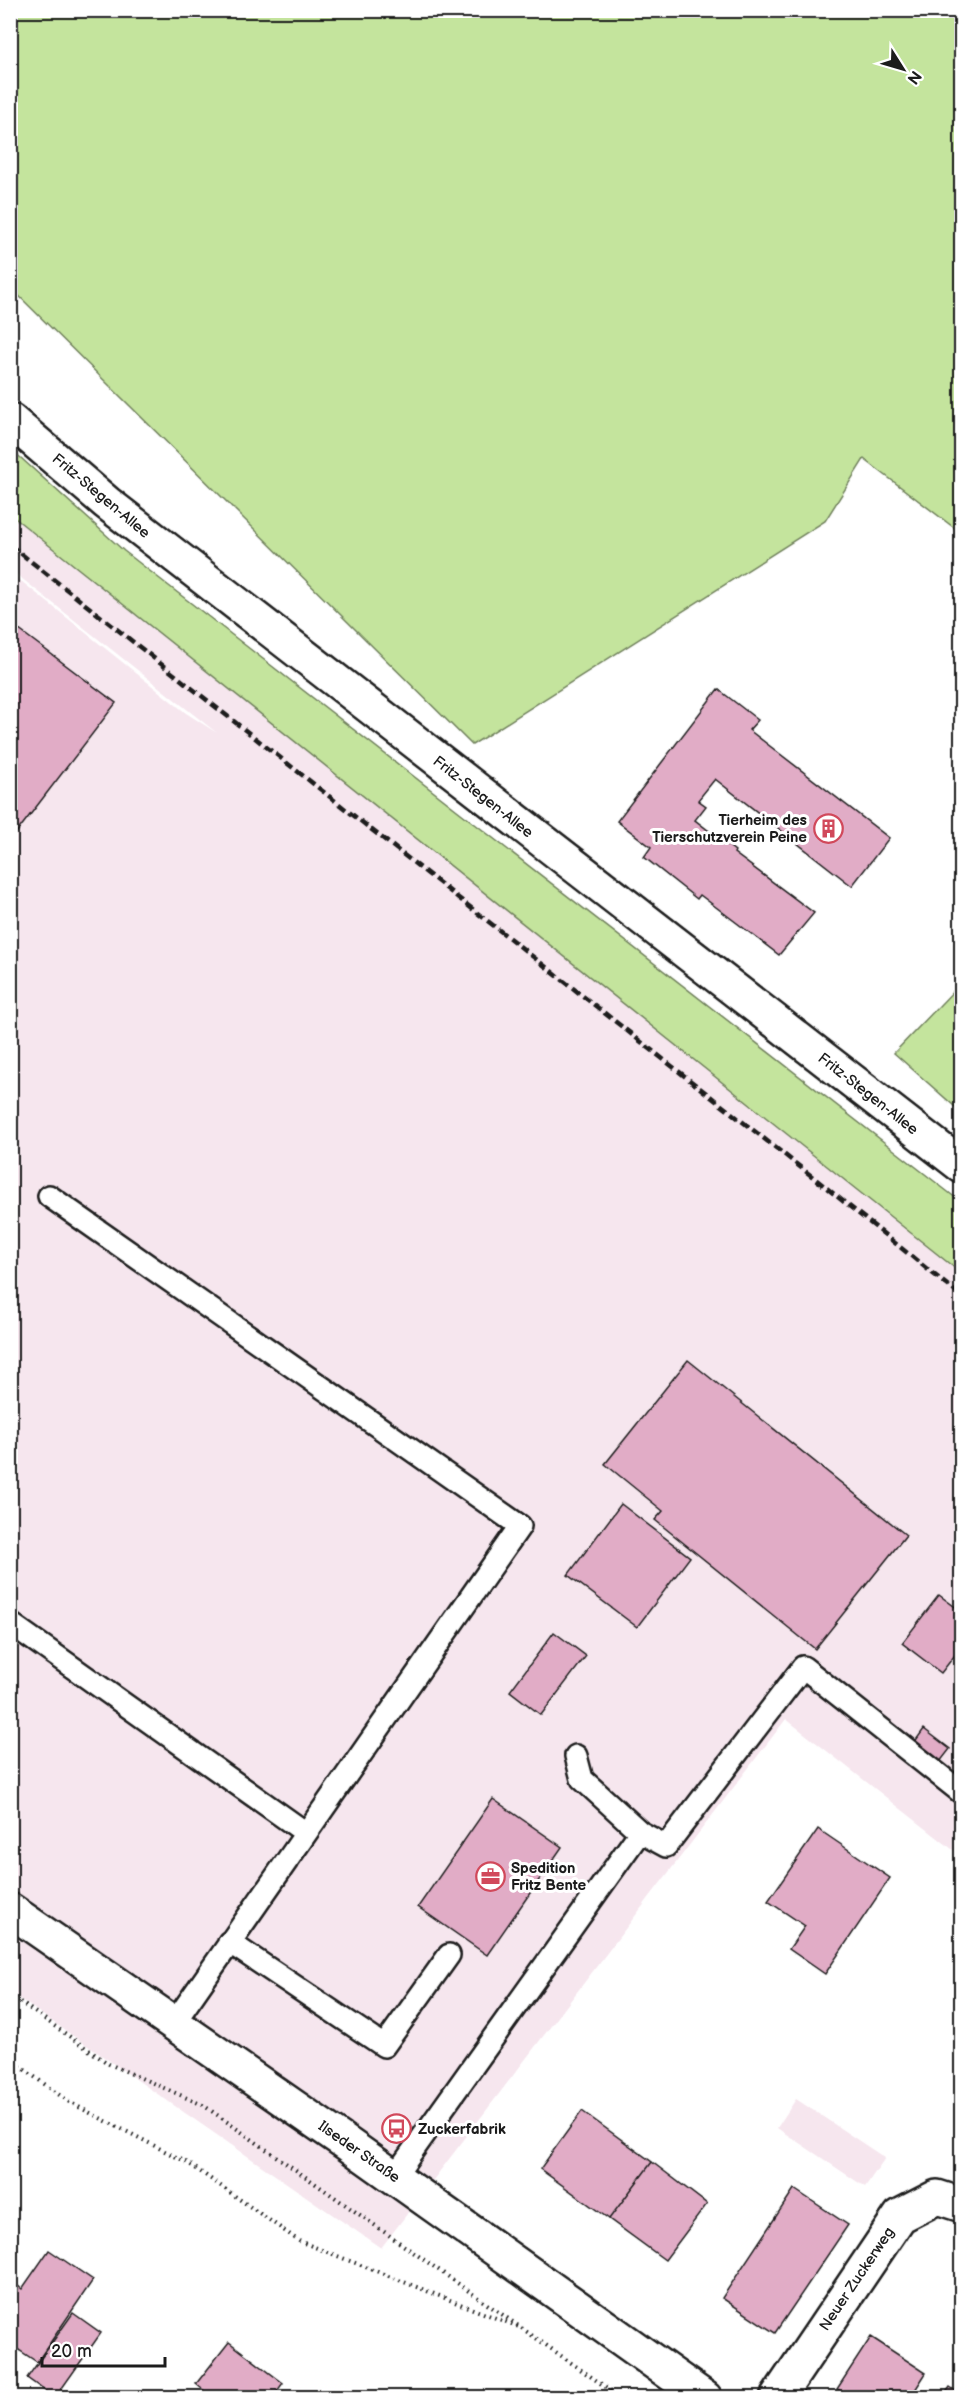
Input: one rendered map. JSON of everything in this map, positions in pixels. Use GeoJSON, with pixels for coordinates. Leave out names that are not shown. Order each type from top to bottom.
{"type":"FeatureCollection","features":[{"type":"Feature","properties":{"kind":"street","name":"Fritz-Stegen-Allee"},"geometry":{"type":"LineString","coordinates":[[10,420],[107,503],[962,1166]]}},
{"type":"Feature","properties":{"kind":"street","name":"Ilseder Straße"},"geometry":{"type":"LineString","coordinates":[[10,1910],[705,2397]]}},
{"type":"Feature","properties":{"kind":"street","name":"Neuer Zuckerweg"},"geometry":{"type":"LineString","coordinates":[[777,2397],[900,2216],[937,2197],[962,2205]]}},
{"type":"Feature","properties":{"kind":"lane"},"geometry":{"type":"LineString","coordinates":[[49,1196],[520,1526],[174,2023]]}},
{"type":"Feature","properties":{"kind":"lane"},"geometry":{"type":"LineString","coordinates":[[10,1623],[306,1833]]}},
{"type":"Feature","properties":{"kind":"lane"},"geometry":{"type":"LineString","coordinates":[[576,1756],[582,1779],[640,1832],[666,1846],[802,1667],[962,1793]]}},
{"type":"Feature","properties":{"kind":"lane"},"geometry":{"type":"LineString","coordinates":[[394,2177],[640,1832]]}},
{"type":"Feature","properties":{"kind":"lane"},"geometry":{"type":"LineString","coordinates":[[230,1942],[384,2046],[449,1955]]}},
{"type":"Feature","properties":{"kind":"path"},"geometry":{"type":"LineString","coordinates":[[10,1995],[109,2064],[203,2105],[610,2390],[605,2397]]}},
{"type":"Feature","properties":{"kind":"path"},"geometry":{"type":"LineString","coordinates":[[10,2059],[69,2102],[188,2163],[298,2241],[525,2330]]}},
{"type":"Feature","properties":{"kind":"shaded area"},"geometry":{"type":"Polygon","coordinates":[[[10,515],[961,1273],[961,1856],[786,1719],[381,2248],[11,1993],[11,573],[186,713],[217,733],[11,570],[10,515]]]}},
{"type":"Feature","properties":{"kind":"shaded area"},"geometry":{"type":"Polygon","coordinates":[[[796,2099],[885,2158],[865,2187],[777,2128],[796,2099]]]}},
{"type":"Feature","properties":{"kind":"green space"},"geometry":{"type":"Polygon","coordinates":[[[10,11],[961,11],[961,533],[864,459],[825,521],[472,745],[11,288],[10,11]]]}},
{"type":"Feature","properties":{"kind":"green space"},"geometry":{"type":"Polygon","coordinates":[[[11,449],[124,551],[961,1202],[961,1273],[11,515],[11,449]]]}},
{"type":"Feature","properties":{"kind":"green space"},"geometry":{"type":"Polygon","coordinates":[[[961,983],[961,1112],[894,1053],[961,983]]]}},
{"type":"Feature","properties":{"kind":"building"},"geometry":{"type":"Polygon","coordinates":[[[10,623],[116,703],[10,841],[10,623]]]}},
{"type":"Feature","properties":{"kind":"building","name":"Tierheim des Tierschutzverein Peine"},"geometry":{"type":"Polygon","coordinates":[[[718,689],[758,720],[749,730],[889,838],[852,886],[715,779],[698,800],[706,806],[695,820],[735,851],[734,853],[814,913],[779,955],[700,895],[697,899],[644,857],[651,847],[617,821],[718,689]]]}},
{"type":"Feature","properties":{"kind":"building"},"geometry":{"type":"Polygon","coordinates":[[[688,1360],[906,1535],[815,1649],[655,1520],[663,1511],[605,1464],[688,1360]]]}},
{"type":"Feature","properties":{"kind":"building"},"geometry":{"type":"Polygon","coordinates":[[[621,1504],[690,1557],[637,1627],[568,1575],[621,1504]]]}},
{"type":"Feature","properties":{"kind":"building"},"geometry":{"type":"Polygon","coordinates":[[[939,1595],[962,1612],[962,1646],[941,1673],[902,1643],[939,1595]]]}},
{"type":"Feature","properties":{"kind":"building"},"geometry":{"type":"Polygon","coordinates":[[[554,1632],[586,1656],[541,1715],[510,1691],[554,1632]]]}},
{"type":"Feature","properties":{"kind":"building"},"geometry":{"type":"Polygon","coordinates":[[[924,1729],[950,1749],[936,1767],[911,1747],[924,1729]]]}},
{"type":"Feature","properties":{"kind":"building","name":"Spedition Fritz Bente"},"geometry":{"type":"Polygon","coordinates":[[[493,1799],[562,1847],[487,1955],[418,1907],[493,1799]]]}},
{"type":"Feature","properties":{"kind":"building"},"geometry":{"type":"Polygon","coordinates":[[[818,1829],[890,1878],[825,1974],[789,1949],[805,1926],[768,1901],[818,1829]]]}},
{"type":"Feature","properties":{"kind":"building"},"geometry":{"type":"Polygon","coordinates":[[[582,2111],[652,2162],[609,2219],[540,2169],[582,2111]]]}},
{"type":"Feature","properties":{"kind":"building"},"geometry":{"type":"Polygon","coordinates":[[[652,2162],[707,2204],[665,2260],[609,2219],[652,2162]]]}},
{"type":"Feature","properties":{"kind":"building"},"geometry":{"type":"Polygon","coordinates":[[[794,2189],[848,2225],[775,2333],[722,2298],[794,2189]]]}},
{"type":"Feature","properties":{"kind":"building"},"geometry":{"type":"Polygon","coordinates":[[[49,2250],[93,2280],[37,2362],[10,2344],[10,2280],[22,2289],[49,2250]]]}},
{"type":"Feature","properties":{"kind":"building"},"geometry":{"type":"Polygon","coordinates":[[[73,2313],[101,2333],[55,2398],[27,2378],[73,2313]]]}},
{"type":"Feature","properties":{"kind":"building"},"geometry":{"type":"Polygon","coordinates":[[[871,2337],[926,2373],[910,2398],[851,2398],[837,2389],[871,2337]]]}},
{"type":"Feature","properties":{"kind":"building"},"geometry":{"type":"Polygon","coordinates":[[[229,2342],[283,2383],[272,2398],[213,2398],[196,2384],[229,2342]]]}},
{"type":"Feature","properties":{"kind":"building"},"geometry":{"type":"Polygon","coordinates":[[[950,2387],[962,2395],[962,2398],[942,2398],[950,2387]]]}},
{"type":"Feature","properties":{"kind":"railway"},"geometry":{"type":"LineString","coordinates":[[10,545],[962,1297]]}},
{"type":"Feature","properties":{"kind":"place","name":"Tierheim des Tierschutzverein Peine"},"geometry":{"type":"Point","coordinates":[828,829]}},
{"type":"Feature","properties":{"kind":"place","name":"Spedition Fritz Bente"},"geometry":{"type":"Point","coordinates":[490,1877]}},
{"type":"Feature","properties":{"kind":"place","name":"Zuckerfabrik"},"geometry":{"type":"Point","coordinates":[397,2129]}}]}
